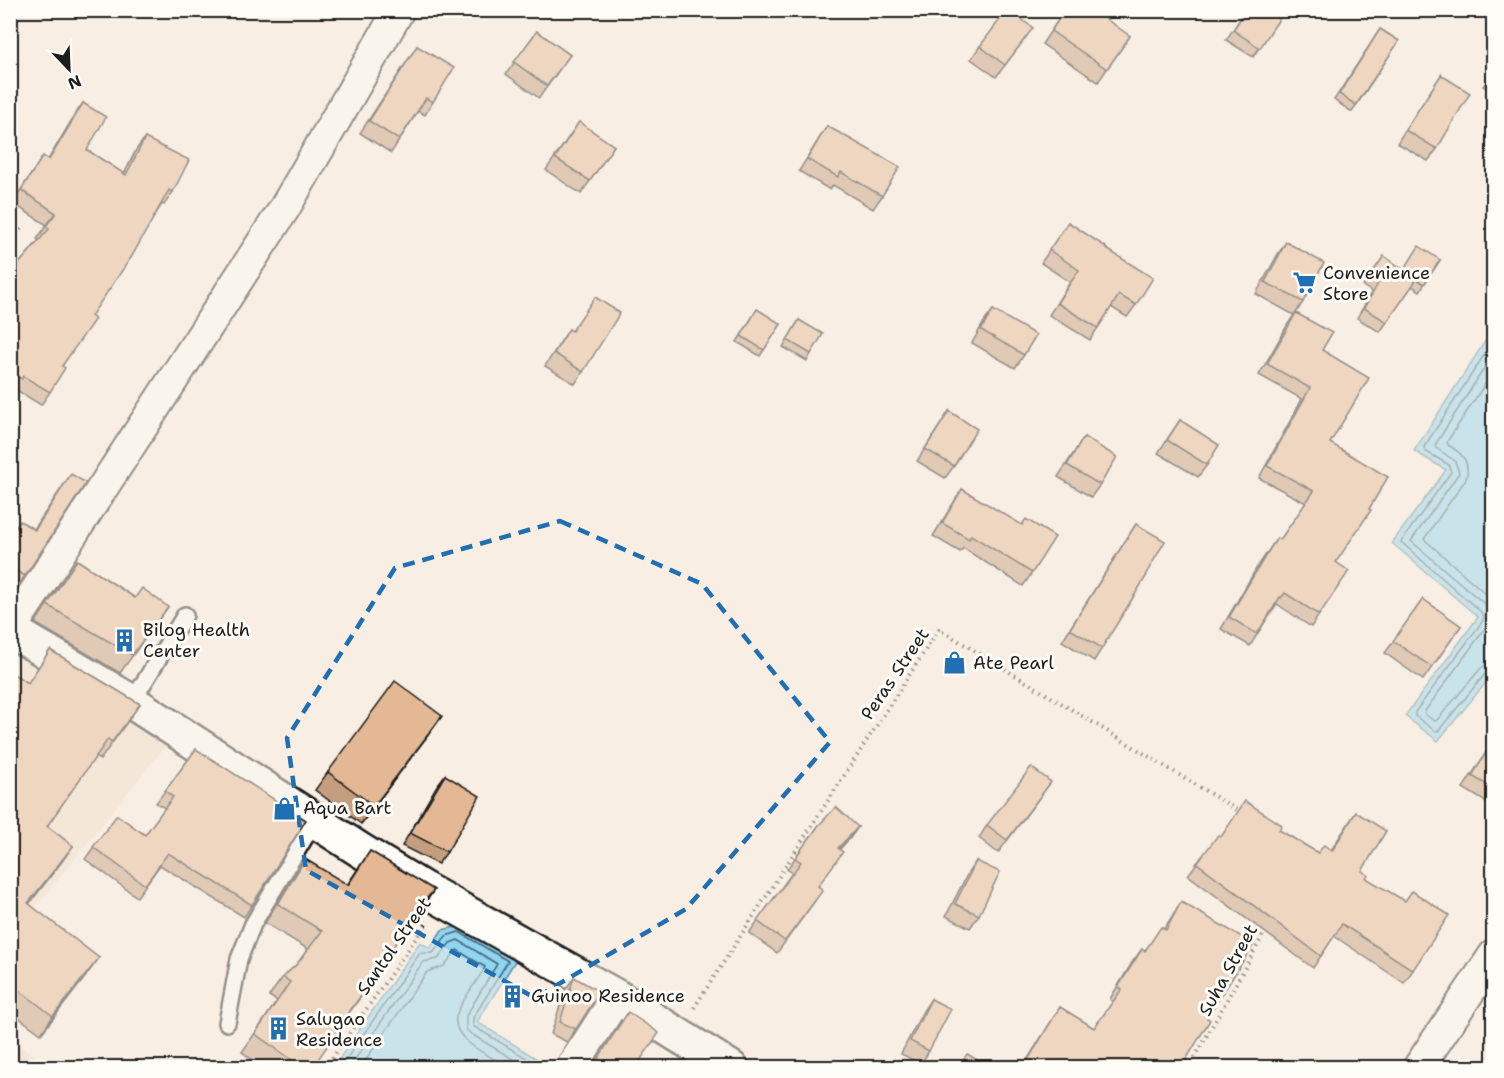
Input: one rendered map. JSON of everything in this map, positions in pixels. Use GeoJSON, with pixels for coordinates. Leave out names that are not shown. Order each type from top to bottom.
{"type":"FeatureCollection","features":[{"type":"Feature","properties":{"kind":"main road"},"geometry":{"type":"LineString","coordinates":[[10,630],[132,702],[424,889],[617,997],[731,1068]]}},
{"type":"Feature","properties":{"kind":"street"},"geometry":{"type":"LineString","coordinates":[[10,630],[284,209],[399,10]]}},
{"type":"Feature","properties":{"kind":"street"},"geometry":{"type":"LineString","coordinates":[[1418,1068],[1494,955]]}},
{"type":"Feature","properties":{"kind":"street"},"geometry":{"type":"LineString","coordinates":[[571,1068],[617,997]]}},
{"type":"Feature","properties":{"kind":"lane"},"geometry":{"type":"LineString","coordinates":[[132,702],[185,615]]}},
{"type":"Feature","properties":{"kind":"lane"},"geometry":{"type":"LineString","coordinates":[[227,1023],[239,959],[253,924],[315,821]]}},
{"type":"Feature","properties":{"kind":"path"},"geometry":{"type":"LineString","coordinates":[[10,245],[23,226]]}},
{"type":"Feature","properties":{"kind":"path","name":"Peras Street"},"geometry":{"type":"LineString","coordinates":[[677,1034],[939,629],[1249,818]]}},
{"type":"Feature","properties":{"kind":"path","name":"Santol Street"},"geometry":{"type":"LineString","coordinates":[[325,1068],[444,899]]}},
{"type":"Feature","properties":{"kind":"path","name":"Suha Street"},"geometry":{"type":"LineString","coordinates":[[1189,1068],[1269,925]]}},
{"type":"Feature","properties":{"kind":"highlighted area"},"geometry":{"type":"Polygon","coordinates":[[[560,521],[702,584],[830,742],[686,909],[535,998],[306,870],[287,738],[395,568],[560,521]]]}},
{"type":"Feature","properties":{"kind":"shaded area"},"geometry":{"type":"Polygon","coordinates":[[[11,636],[172,738],[11,938],[11,636]]]}},
{"type":"Feature","properties":{"kind":"shaded area"},"geometry":{"type":"Polygon","coordinates":[[[10,1037],[47,1066],[11,1067],[10,1037]]]}},
{"type":"Feature","properties":{"kind":"water"},"geometry":{"type":"Polygon","coordinates":[[[1493,329],[1493,674],[1438,741],[1405,716],[1478,617],[1392,543],[1446,470],[1414,451],[1493,329]]]}},
{"type":"Feature","properties":{"kind":"water"},"geometry":{"type":"Polygon","coordinates":[[[460,926],[517,958],[477,1022],[552,1068],[333,1068],[420,942],[430,948],[442,930],[460,926]]]}},
{"type":"Feature","properties":{"kind":"building"},"geometry":{"type":"Polygon","coordinates":[[[1007,10],[1033,28],[1005,65],[980,46],[1007,10]]]}},
{"type":"Feature","properties":{"kind":"building"},"geometry":{"type":"Polygon","coordinates":[[[1065,10],[1093,10],[1130,36],[1107,69],[1051,31],[1065,10]]]}},
{"type":"Feature","properties":{"kind":"building"},"geometry":{"type":"Polygon","coordinates":[[[1246,10],[1285,10],[1260,48],[1233,30],[1246,10]]]}},
{"type":"Feature","properties":{"kind":"building"},"geometry":{"type":"Polygon","coordinates":[[[1380,29],[1399,41],[1356,105],[1339,94],[1380,29]]]}},
{"type":"Feature","properties":{"kind":"building"},"geometry":{"type":"Polygon","coordinates":[[[537,31],[570,55],[547,86],[514,62],[537,31]]]}},
{"type":"Feature","properties":{"kind":"building"},"geometry":{"type":"Polygon","coordinates":[[[417,46],[454,68],[433,102],[426,98],[399,140],[369,121],[417,46]]]}},
{"type":"Feature","properties":{"kind":"building"},"geometry":{"type":"Polygon","coordinates":[[[1494,71],[1494,84],[1487,80],[1494,71]]]}},
{"type":"Feature","properties":{"kind":"building"},"geometry":{"type":"Polygon","coordinates":[[[1441,75],[1470,93],[1437,149],[1405,130],[1441,75]]]}},
{"type":"Feature","properties":{"kind":"building"},"geometry":{"type":"Polygon","coordinates":[[[83,103],[106,117],[87,150],[126,175],[145,138],[189,160],[173,192],[169,190],[132,256],[91,316],[95,319],[62,366],[65,368],[50,392],[23,376],[22,379],[10,373],[10,262],[17,266],[49,229],[46,226],[56,213],[21,190],[43,156],[49,160],[83,103]]]}},
{"type":"Feature","properties":{"kind":"building"},"geometry":{"type":"Polygon","coordinates":[[[579,122],[614,146],[590,181],[555,158],[579,122]]]}},
{"type":"Feature","properties":{"kind":"building"},"geometry":{"type":"Polygon","coordinates":[[[827,126],[900,167],[882,196],[841,172],[838,177],[807,159],[827,126]]]}},
{"type":"Feature","properties":{"kind":"building"},"geometry":{"type":"Polygon","coordinates":[[[1068,222],[1153,278],[1136,305],[1119,295],[1098,328],[1057,303],[1079,270],[1049,250],[1068,222]]]}},
{"type":"Feature","properties":{"kind":"building"},"geometry":{"type":"Polygon","coordinates":[[[1286,242],[1324,263],[1303,302],[1265,282],[1286,242]]]}},
{"type":"Feature","properties":{"kind":"building"},"geometry":{"type":"Polygon","coordinates":[[[1419,246],[1440,260],[1424,284],[1404,270],[1419,246]]]}},
{"type":"Feature","properties":{"kind":"building"},"geometry":{"type":"Polygon","coordinates":[[[1384,256],[1417,279],[1387,322],[1364,308],[1379,282],[1370,276],[1384,256]]]}},
{"type":"Feature","properties":{"kind":"building"},"geometry":{"type":"Polygon","coordinates":[[[595,297],[620,313],[583,372],[554,353],[569,329],[572,331],[595,297]]]}},
{"type":"Feature","properties":{"kind":"building"},"geometry":{"type":"Polygon","coordinates":[[[757,309],[781,324],[764,350],[741,336],[757,309]]]}},
{"type":"Feature","properties":{"kind":"building"},"geometry":{"type":"Polygon","coordinates":[[[993,310],[1036,335],[1024,355],[981,330],[993,310]]]}},
{"type":"Feature","properties":{"kind":"building"},"geometry":{"type":"Polygon","coordinates":[[[1296,313],[1332,333],[1322,350],[1369,378],[1330,443],[1388,477],[1369,509],[1371,510],[1336,562],[1349,571],[1319,615],[1285,593],[1280,597],[1257,634],[1229,617],[1277,538],[1280,540],[1314,491],[1267,466],[1310,388],[1267,364],[1296,313]]]}},
{"type":"Feature","properties":{"kind":"building"},"geometry":{"type":"Polygon","coordinates":[[[799,320],[823,334],[811,354],[787,340],[799,320]]]}},
{"type":"Feature","properties":{"kind":"building"},"geometry":{"type":"Polygon","coordinates":[[[949,411],[977,429],[954,466],[925,449],[949,411]]]}},
{"type":"Feature","properties":{"kind":"building"},"geometry":{"type":"Polygon","coordinates":[[[1180,420],[1219,445],[1207,465],[1167,440],[1180,420]]]}},
{"type":"Feature","properties":{"kind":"building"},"geometry":{"type":"Polygon","coordinates":[[[1084,437],[1117,457],[1100,485],[1067,465],[1084,437]]]}},
{"type":"Feature","properties":{"kind":"building"},"geometry":{"type":"Polygon","coordinates":[[[71,474],[86,483],[25,576],[10,567],[10,537],[20,521],[35,530],[71,474]]]}},
{"type":"Feature","properties":{"kind":"building"},"geometry":{"type":"Polygon","coordinates":[[[962,489],[1022,525],[1026,519],[1055,537],[1032,573],[971,535],[969,539],[942,523],[962,489]]]}},
{"type":"Feature","properties":{"kind":"building"},"geometry":{"type":"Polygon","coordinates":[[[1136,524],[1165,541],[1102,648],[1070,629],[1136,524]]]}},
{"type":"Feature","properties":{"kind":"building"},"geometry":{"type":"Polygon","coordinates":[[[77,560],[135,598],[142,588],[168,607],[132,655],[47,605],[77,560]]]}},
{"type":"Feature","properties":{"kind":"building"},"geometry":{"type":"Polygon","coordinates":[[[1423,599],[1461,626],[1432,667],[1393,641],[1423,599]]]}},
{"type":"Feature","properties":{"kind":"building"},"geometry":{"type":"Polygon","coordinates":[[[50,650],[140,704],[112,742],[108,739],[47,826],[73,846],[28,903],[99,958],[53,1016],[10,983],[10,672],[28,683],[50,650]]]}},
{"type":"Feature","properties":{"kind":"building"},"geometry":{"type":"Polygon","coordinates":[[[395,681],[442,716],[374,806],[328,772],[395,681]]]}},
{"type":"Feature","properties":{"kind":"building"},"geometry":{"type":"Polygon","coordinates":[[[196,749],[306,820],[252,905],[168,853],[145,885],[93,847],[117,815],[145,835],[173,797],[165,791],[196,749]]]}},
{"type":"Feature","properties":{"kind":"building"},"geometry":{"type":"Polygon","coordinates":[[[1487,751],[1494,755],[1494,789],[1472,776],[1487,751]]]}},
{"type":"Feature","properties":{"kind":"building"},"geometry":{"type":"Polygon","coordinates":[[[1031,767],[1051,782],[1007,840],[987,825],[1031,767]]]}},
{"type":"Feature","properties":{"kind":"building"},"geometry":{"type":"Polygon","coordinates":[[[445,775],[480,796],[447,852],[410,833],[445,775]]]}},
{"type":"Feature","properties":{"kind":"building"},"geometry":{"type":"Polygon","coordinates":[[[1245,801],[1282,825],[1279,830],[1318,853],[1324,845],[1332,851],[1356,812],[1386,831],[1362,871],[1368,875],[1366,878],[1405,901],[1412,891],[1449,915],[1413,970],[1342,924],[1321,956],[1197,863],[1218,835],[1221,837],[1245,801]]]}},
{"type":"Feature","properties":{"kind":"building"},"geometry":{"type":"Polygon","coordinates":[[[836,807],[858,827],[838,848],[843,852],[818,886],[823,890],[785,941],[757,921],[801,862],[795,858],[819,825],[836,807]]]}},
{"type":"Feature","properties":{"kind":"building"},"geometry":{"type":"Polygon","coordinates":[[[370,851],[434,890],[405,924],[387,961],[337,1028],[339,1029],[312,1068],[304,1068],[255,1034],[290,982],[283,977],[297,964],[322,931],[278,904],[305,859],[348,885],[370,851]]]}},
{"type":"Feature","properties":{"kind":"building"},"geometry":{"type":"Polygon","coordinates":[[[976,861],[1000,872],[979,915],[955,904],[976,861]]]}},
{"type":"Feature","properties":{"kind":"building"},"geometry":{"type":"Polygon","coordinates":[[[1181,902],[1254,944],[1207,1018],[1210,1020],[1181,1068],[1023,1068],[1060,1007],[1094,1028],[1122,989],[1118,987],[1142,949],[1145,951],[1161,927],[1166,930],[1181,902]]]}},
{"type":"Feature","properties":{"kind":"building"},"geometry":{"type":"Polygon","coordinates":[[[574,977],[600,992],[576,1029],[560,1022],[574,977]]]}},
{"type":"Feature","properties":{"kind":"building"},"geometry":{"type":"Polygon","coordinates":[[[931,999],[951,1009],[929,1051],[910,1041],[931,999]]]}},
{"type":"Feature","properties":{"kind":"building"},"geometry":{"type":"Polygon","coordinates":[[[628,1012],[659,1033],[635,1068],[592,1068],[628,1012]]]}},
{"type":"Feature","properties":{"kind":"building"},"geometry":{"type":"Polygon","coordinates":[[[967,1054],[991,1068],[959,1068],[967,1054]]]}},
{"type":"Feature","properties":{"kind":"building"},"geometry":{"type":"Polygon","coordinates":[[[1493,1057],[1494,1068],[1486,1068],[1493,1057]]]}},
{"type":"Feature","properties":{"kind":"place","name":"Convenience Store"},"geometry":{"type":"Point","coordinates":[1305,283]}},
{"type":"Feature","properties":{"kind":"place","name":"Bilog Health Center"},"geometry":{"type":"Point","coordinates":[125,640]}},
{"type":"Feature","properties":{"kind":"place","name":"Ate Pearl"},"geometry":{"type":"Point","coordinates":[955,663]}},
{"type":"Feature","properties":{"kind":"place","name":"Aqua Bart"},"geometry":{"type":"Point","coordinates":[285,808]}},
{"type":"Feature","properties":{"kind":"place","name":"Guinoo Residence"},"geometry":{"type":"Point","coordinates":[513,996]}},
{"type":"Feature","properties":{"kind":"place","name":"Salugao Residence"},"geometry":{"type":"Point","coordinates":[278,1029]}}]}
